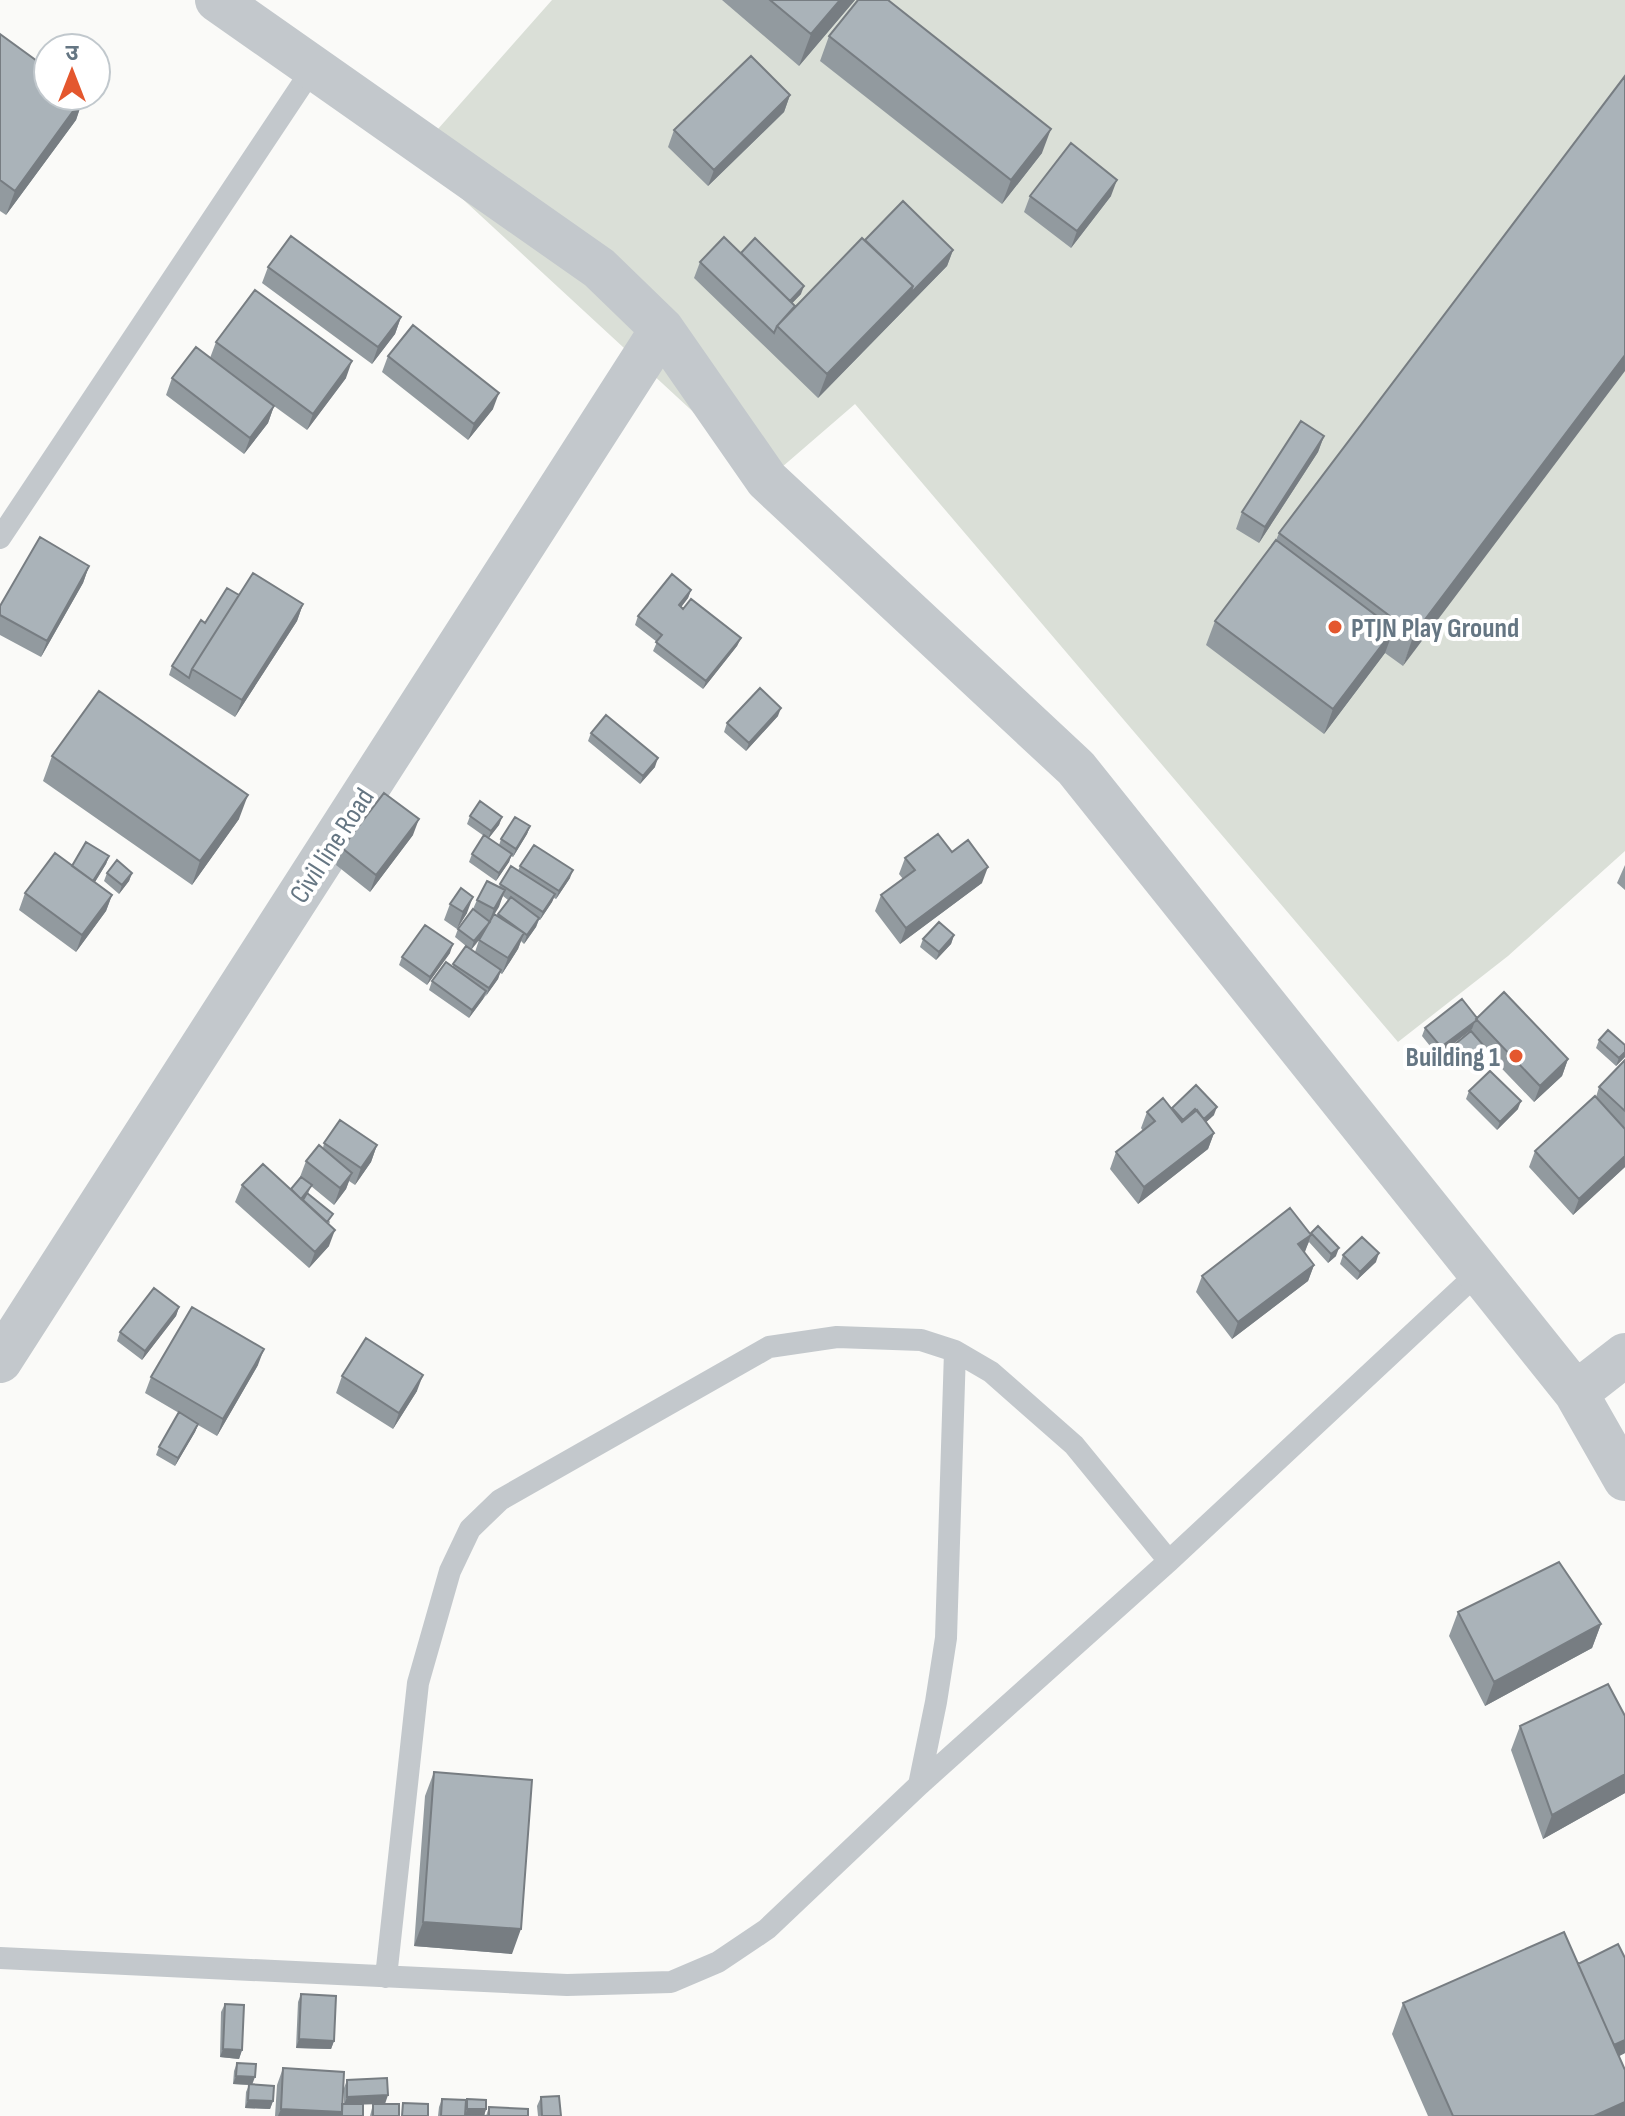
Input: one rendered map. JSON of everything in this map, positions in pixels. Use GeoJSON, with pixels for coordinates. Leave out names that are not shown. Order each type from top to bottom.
{"type":"FeatureCollection","features":[{"type":"Feature","properties":{"kind":"street"},"geometry":{"type":"LineString","coordinates":[[217,0],[599,268],[662,329],[767,480],[1076,768],[1576,1393],[1625,1479]]}},
{"type":"Feature","properties":{"kind":"street","name":"Civil line Road"},"geometry":{"type":"LineString","coordinates":[[0,1361],[662,329]]}},
{"type":"Feature","properties":{"kind":"street"},"geometry":{"type":"LineString","coordinates":[[1576,1393],[1625,1355]]}},
{"type":"Feature","properties":{"kind":"lane"},"geometry":{"type":"LineString","coordinates":[[0,538],[313,68]]}},
{"type":"Feature","properties":{"kind":"lane"},"geometry":{"type":"LineString","coordinates":[[0,1958],[567,1985],[671,1982],[718,1962],[767,1929],[919,1785],[1169,1561],[1479,1272]]}},
{"type":"Feature","properties":{"kind":"lane"},"geometry":{"type":"LineString","coordinates":[[386,1977],[418,1683],[450,1571],[470,1529],[500,1500],[769,1347],[837,1337],[921,1340],[955,1351],[991,1372],[1074,1445],[1169,1561]]}},
{"type":"Feature","properties":{"kind":"lane"},"geometry":{"type":"LineString","coordinates":[[919,1785],[946,1638],[955,1351]]}},
{"type":"Feature","properties":{"kind":"shaded area","name":"PTJN Play Ground"},"geometry":{"type":"Polygon","coordinates":[[[552,0],[1625,0],[1625,851],[1508,956],[1398,1042],[855,404],[767,480],[415,155],[552,0]]]}},
{"type":"Feature","properties":{"kind":"building"},"geometry":{"type":"Polygon","coordinates":[[[770,0],[840,0],[811,34],[770,0]]]}},
{"type":"Feature","properties":{"kind":"building"},"geometry":{"type":"Polygon","coordinates":[[[858,0],[888,0],[1051,129],[1011,180],[829,36],[858,0]]]}},
{"type":"Feature","properties":{"kind":"building"},"geometry":{"type":"Polygon","coordinates":[[[0,34],[32,57],[32,112],[72,112],[15,191],[0,180],[0,34]]]}},
{"type":"Feature","properties":{"kind":"building"},"geometry":{"type":"Polygon","coordinates":[[[751,56],[790,95],[714,170],[674,130],[751,56]]]}},
{"type":"Feature","properties":{"kind":"building"},"geometry":{"type":"Polygon","coordinates":[[[1625,76],[1625,355],[1414,634],[1279,533],[1625,76]]]}},
{"type":"Feature","properties":{"kind":"building"},"geometry":{"type":"Polygon","coordinates":[[[1071,143],[1117,180],[1077,231],[1030,196],[1071,143]]]}},
{"type":"Feature","properties":{"kind":"building"},"geometry":{"type":"Polygon","coordinates":[[[903,201],[953,250],[910,294],[913,286],[865,240],[903,201]]]}},
{"type":"Feature","properties":{"kind":"building"},"geometry":{"type":"Polygon","coordinates":[[[291,236],[401,317],[378,347],[268,267],[291,236]]]}},
{"type":"Feature","properties":{"kind":"building"},"geometry":{"type":"Polygon","coordinates":[[[724,237],[795,306],[774,333],[700,262],[724,237]]]}},
{"type":"Feature","properties":{"kind":"building"},"geometry":{"type":"Polygon","coordinates":[[[755,238],[804,286],[790,301],[741,253],[755,238]]]}},
{"type":"Feature","properties":{"kind":"building"},"geometry":{"type":"Polygon","coordinates":[[[862,238],[913,286],[827,374],[777,326],[862,238]]]}},
{"type":"Feature","properties":{"kind":"building"},"geometry":{"type":"Polygon","coordinates":[[[255,290],[352,361],[313,414],[216,342],[255,290]]]}},
{"type":"Feature","properties":{"kind":"building"},"geometry":{"type":"Polygon","coordinates":[[[413,325],[499,393],[474,424],[388,356],[413,325]]]}},
{"type":"Feature","properties":{"kind":"building"},"geometry":{"type":"Polygon","coordinates":[[[196,347],[274,406],[250,438],[172,378],[196,347]]]}},
{"type":"Feature","properties":{"kind":"building"},"geometry":{"type":"Polygon","coordinates":[[[1301,421],[1324,436],[1265,527],[1242,512],[1301,421]]]}},
{"type":"Feature","properties":{"kind":"building"},"geometry":{"type":"Polygon","coordinates":[[[40,537],[89,566],[47,641],[0,615],[0,606],[40,537]]]}},
{"type":"Feature","properties":{"kind":"building"},"geometry":{"type":"Polygon","coordinates":[[[1276,540],[1394,629],[1333,709],[1215,621],[1276,540]]]}},
{"type":"Feature","properties":{"kind":"building"},"geometry":{"type":"Polygon","coordinates":[[[253,573],[303,604],[242,700],[192,669],[253,573]]]}},
{"type":"Feature","properties":{"kind":"building"},"geometry":{"type":"Polygon","coordinates":[[[672,574],[691,590],[679,605],[683,609],[691,599],[741,638],[706,681],[656,642],[662,635],[638,616],[672,574]]]}},
{"type":"Feature","properties":{"kind":"building"},"geometry":{"type":"Polygon","coordinates":[[[227,588],[239,595],[189,678],[172,666],[201,620],[205,623],[227,588]]]}},
{"type":"Feature","properties":{"kind":"building"},"geometry":{"type":"Polygon","coordinates":[[[760,688],[781,708],[749,743],[727,723],[760,688]]]}},
{"type":"Feature","properties":{"kind":"building"},"geometry":{"type":"Polygon","coordinates":[[[99,691],[248,795],[200,861],[52,756],[99,691]]]}},
{"type":"Feature","properties":{"kind":"building"},"geometry":{"type":"Polygon","coordinates":[[[606,715],[658,758],[643,776],[591,733],[606,715]]]}},
{"type":"Feature","properties":{"kind":"building"},"geometry":{"type":"Polygon","coordinates":[[[384,793],[419,819],[376,875],[342,848],[384,793]]]}},
{"type":"Feature","properties":{"kind":"building"},"geometry":{"type":"Polygon","coordinates":[[[480,801],[502,817],[491,831],[470,816],[480,801]]]}},
{"type":"Feature","properties":{"kind":"building"},"geometry":{"type":"Polygon","coordinates":[[[515,817],[530,826],[516,849],[501,839],[515,817]]]}},
{"type":"Feature","properties":{"kind":"building"},"geometry":{"type":"Polygon","coordinates":[[[938,834],[952,852],[968,840],[988,867],[906,928],[881,895],[915,870],[905,858],[938,834]]]}},
{"type":"Feature","properties":{"kind":"building"},"geometry":{"type":"Polygon","coordinates":[[[484,835],[512,854],[499,873],[472,854],[484,835]]]}},
{"type":"Feature","properties":{"kind":"building"},"geometry":{"type":"Polygon","coordinates":[[[86,842],[109,856],[93,881],[72,866],[86,842]]]}},
{"type":"Feature","properties":{"kind":"building"},"geometry":{"type":"Polygon","coordinates":[[[534,845],[573,870],[559,891],[520,866],[534,845]]]}},
{"type":"Feature","properties":{"kind":"building"},"geometry":{"type":"Polygon","coordinates":[[[55,853],[112,895],[82,935],[25,893],[55,853]]]}},
{"type":"Feature","properties":{"kind":"building"},"geometry":{"type":"Polygon","coordinates":[[[117,860],[132,873],[122,885],[107,873],[117,860]]]}},
{"type":"Feature","properties":{"kind":"building"},"geometry":{"type":"Polygon","coordinates":[[[511,866],[555,894],[543,912],[500,884],[511,866]]]}},
{"type":"Feature","properties":{"kind":"building"},"geometry":{"type":"Polygon","coordinates":[[[487,881],[505,890],[494,909],[477,900],[487,881]]]}},
{"type":"Feature","properties":{"kind":"building"},"geometry":{"type":"Polygon","coordinates":[[[461,888],[473,897],[463,912],[450,904],[461,888]]]}},
{"type":"Feature","properties":{"kind":"building"},"geometry":{"type":"Polygon","coordinates":[[[511,897],[539,918],[527,935],[498,914],[511,897]]]}},
{"type":"Feature","properties":{"kind":"building"},"geometry":{"type":"Polygon","coordinates":[[[473,909],[490,922],[474,941],[458,929],[473,909]]]}},
{"type":"Feature","properties":{"kind":"building"},"geometry":{"type":"Polygon","coordinates":[[[494,914],[524,933],[508,958],[479,940],[494,914]]]}},
{"type":"Feature","properties":{"kind":"building"},"geometry":{"type":"Polygon","coordinates":[[[939,922],[954,935],[939,952],[923,939],[939,922]]]}},
{"type":"Feature","properties":{"kind":"building"},"geometry":{"type":"Polygon","coordinates":[[[425,925],[453,944],[430,977],[402,957],[425,925]]]}},
{"type":"Feature","properties":{"kind":"building"},"geometry":{"type":"Polygon","coordinates":[[[466,946],[501,970],[489,988],[453,964],[466,946]]]}},
{"type":"Feature","properties":{"kind":"building"},"geometry":{"type":"Polygon","coordinates":[[[446,962],[486,991],[472,1010],[432,981],[446,962]]]}},
{"type":"Feature","properties":{"kind":"building"},"geometry":{"type":"Polygon","coordinates":[[[1504,992],[1568,1059],[1540,1086],[1476,1019],[1504,992]]]}},
{"type":"Feature","properties":{"kind":"building"},"geometry":{"type":"Polygon","coordinates":[[[1462,999],[1477,1020],[1441,1047],[1425,1028],[1462,999]]]}},
{"type":"Feature","properties":{"kind":"building"},"geometry":{"type":"Polygon","coordinates":[[[1608,1030],[1625,1045],[1625,1052],[1619,1058],[1599,1040],[1608,1030]]]}},
{"type":"Feature","properties":{"kind":"building"},"geometry":{"type":"Polygon","coordinates":[[[1471,1031],[1485,1047],[1467,1061],[1454,1045],[1471,1031]]]}},
{"type":"Feature","properties":{"kind":"building"},"geometry":{"type":"Polygon","coordinates":[[[1625,1060],[1625,1111],[1599,1087],[1625,1060]]]}},
{"type":"Feature","properties":{"kind":"building"},"geometry":{"type":"Polygon","coordinates":[[[1490,1071],[1521,1101],[1500,1122],[1469,1091],[1490,1071]]]}},
{"type":"Feature","properties":{"kind":"building"},"geometry":{"type":"Polygon","coordinates":[[[1196,1085],[1217,1107],[1204,1119],[1195,1109],[1183,1120],[1172,1108],[1196,1085]]]}},
{"type":"Feature","properties":{"kind":"building"},"geometry":{"type":"Polygon","coordinates":[[[1595,1096],[1625,1129],[1625,1156],[1579,1199],[1535,1151],[1595,1096]]]}},
{"type":"Feature","properties":{"kind":"building"},"geometry":{"type":"Polygon","coordinates":[[[1163,1098],[1182,1122],[1197,1110],[1214,1133],[1144,1187],[1116,1152],[1155,1121],[1147,1112],[1163,1098]]]}},
{"type":"Feature","properties":{"kind":"building"},"geometry":{"type":"Polygon","coordinates":[[[340,1120],[377,1145],[361,1168],[324,1143],[340,1120]]]}},
{"type":"Feature","properties":{"kind":"building"},"geometry":{"type":"Polygon","coordinates":[[[319,1145],[352,1173],[340,1188],[306,1161],[319,1145]]]}},
{"type":"Feature","properties":{"kind":"building"},"geometry":{"type":"Polygon","coordinates":[[[263,1164],[335,1230],[315,1252],[242,1185],[263,1164]]]}},
{"type":"Feature","properties":{"kind":"building"},"geometry":{"type":"Polygon","coordinates":[[[301,1177],[312,1185],[301,1199],[291,1189],[301,1177]]]}},
{"type":"Feature","properties":{"kind":"building"},"geometry":{"type":"Polygon","coordinates":[[[307,1193],[333,1214],[327,1222],[303,1200],[307,1193]]]}},
{"type":"Feature","properties":{"kind":"building"},"geometry":{"type":"Polygon","coordinates":[[[1290,1208],[1311,1235],[1298,1244],[1314,1265],[1238,1322],[1202,1276],[1290,1208]]]}},
{"type":"Feature","properties":{"kind":"building"},"geometry":{"type":"Polygon","coordinates":[[[1318,1226],[1339,1248],[1331,1254],[1311,1233],[1318,1226]]]}},
{"type":"Feature","properties":{"kind":"building"},"geometry":{"type":"Polygon","coordinates":[[[1362,1237],[1379,1253],[1360,1272],[1343,1255],[1362,1237]]]}},
{"type":"Feature","properties":{"kind":"building"},"geometry":{"type":"Polygon","coordinates":[[[154,1288],[179,1307],[145,1351],[120,1332],[154,1288]]]}},
{"type":"Feature","properties":{"kind":"building"},"geometry":{"type":"Polygon","coordinates":[[[192,1307],[264,1349],[223,1419],[151,1377],[192,1307]]]}},
{"type":"Feature","properties":{"kind":"building"},"geometry":{"type":"Polygon","coordinates":[[[366,1338],[423,1375],[399,1413],[342,1376],[366,1338]]]}},
{"type":"Feature","properties":{"kind":"building"},"geometry":{"type":"Polygon","coordinates":[[[179,1412],[198,1424],[178,1458],[159,1447],[179,1412]]]}},
{"type":"Feature","properties":{"kind":"building"},"geometry":{"type":"Polygon","coordinates":[[[1559,1562],[1601,1624],[1494,1682],[1458,1612],[1559,1562]]]}},
{"type":"Feature","properties":{"kind":"building"},"geometry":{"type":"Polygon","coordinates":[[[1608,1684],[1625,1716],[1625,1774],[1552,1815],[1520,1726],[1608,1684]]]}},
{"type":"Feature","properties":{"kind":"building"},"geometry":{"type":"Polygon","coordinates":[[[434,1772],[532,1780],[521,1929],[423,1922],[434,1772]]]}},
{"type":"Feature","properties":{"kind":"building"},"geometry":{"type":"Polygon","coordinates":[[[1564,1932],[1625,2070],[1625,2102],[1594,2116],[1453,2116],[1403,2003],[1564,1932]]]}},
{"type":"Feature","properties":{"kind":"building"},"geometry":{"type":"Polygon","coordinates":[[[1618,1944],[1625,1958],[1625,2040],[1614,2045],[1578,1964],[1618,1944]]]}},
{"type":"Feature","properties":{"kind":"building"},"geometry":{"type":"Polygon","coordinates":[[[301,1994],[336,1996],[334,2041],[299,2039],[301,1994]]]}},
{"type":"Feature","properties":{"kind":"building"},"geometry":{"type":"Polygon","coordinates":[[[225,2004],[244,2005],[242,2050],[223,2049],[225,2004]]]}},
{"type":"Feature","properties":{"kind":"building"},"geometry":{"type":"Polygon","coordinates":[[[237,2063],[256,2064],[255,2077],[236,2076],[237,2063]]]}},
{"type":"Feature","properties":{"kind":"building"},"geometry":{"type":"Polygon","coordinates":[[[283,2068],[344,2072],[342,2112],[281,2109],[283,2068]]]}},
{"type":"Feature","properties":{"kind":"building"},"geometry":{"type":"Polygon","coordinates":[[[387,2078],[388,2095],[347,2097],[347,2080],[387,2078]]]}},
{"type":"Feature","properties":{"kind":"building"},"geometry":{"type":"Polygon","coordinates":[[[249,2084],[274,2086],[273,2101],[248,2100],[249,2084]]]}},
{"type":"Feature","properties":{"kind":"building"},"geometry":{"type":"Polygon","coordinates":[[[559,2096],[561,2116],[542,2116],[541,2097],[559,2096]]]}},
{"type":"Feature","properties":{"kind":"building"},"geometry":{"type":"Polygon","coordinates":[[[442,2099],[466,2100],[465,2116],[441,2116],[442,2099]]]}},
{"type":"Feature","properties":{"kind":"building"},"geometry":{"type":"Polygon","coordinates":[[[467,2099],[486,2100],[486,2109],[467,2109],[467,2099]]]}},
{"type":"Feature","properties":{"kind":"building"},"geometry":{"type":"Polygon","coordinates":[[[403,2103],[428,2104],[428,2116],[402,2116],[403,2103]]]}},
{"type":"Feature","properties":{"kind":"building"},"geometry":{"type":"Polygon","coordinates":[[[342,2104],[363,2104],[363,2116],[342,2116],[342,2104]]]}},
{"type":"Feature","properties":{"kind":"building"},"geometry":{"type":"Polygon","coordinates":[[[373,2104],[399,2104],[399,2116],[373,2116],[373,2104]]]}},
{"type":"Feature","properties":{"kind":"building"},"geometry":{"type":"Polygon","coordinates":[[[489,2107],[528,2109],[528,2116],[489,2116],[489,2107]]]}},
{"type":"Feature","properties":{"kind":"place","name":"PTJN Play Ground"},"geometry":{"type":"Point","coordinates":[1335,627]}},
{"type":"Feature","properties":{"kind":"place","name":"Building 1"},"geometry":{"type":"Point","coordinates":[1516,1056]}}]}
